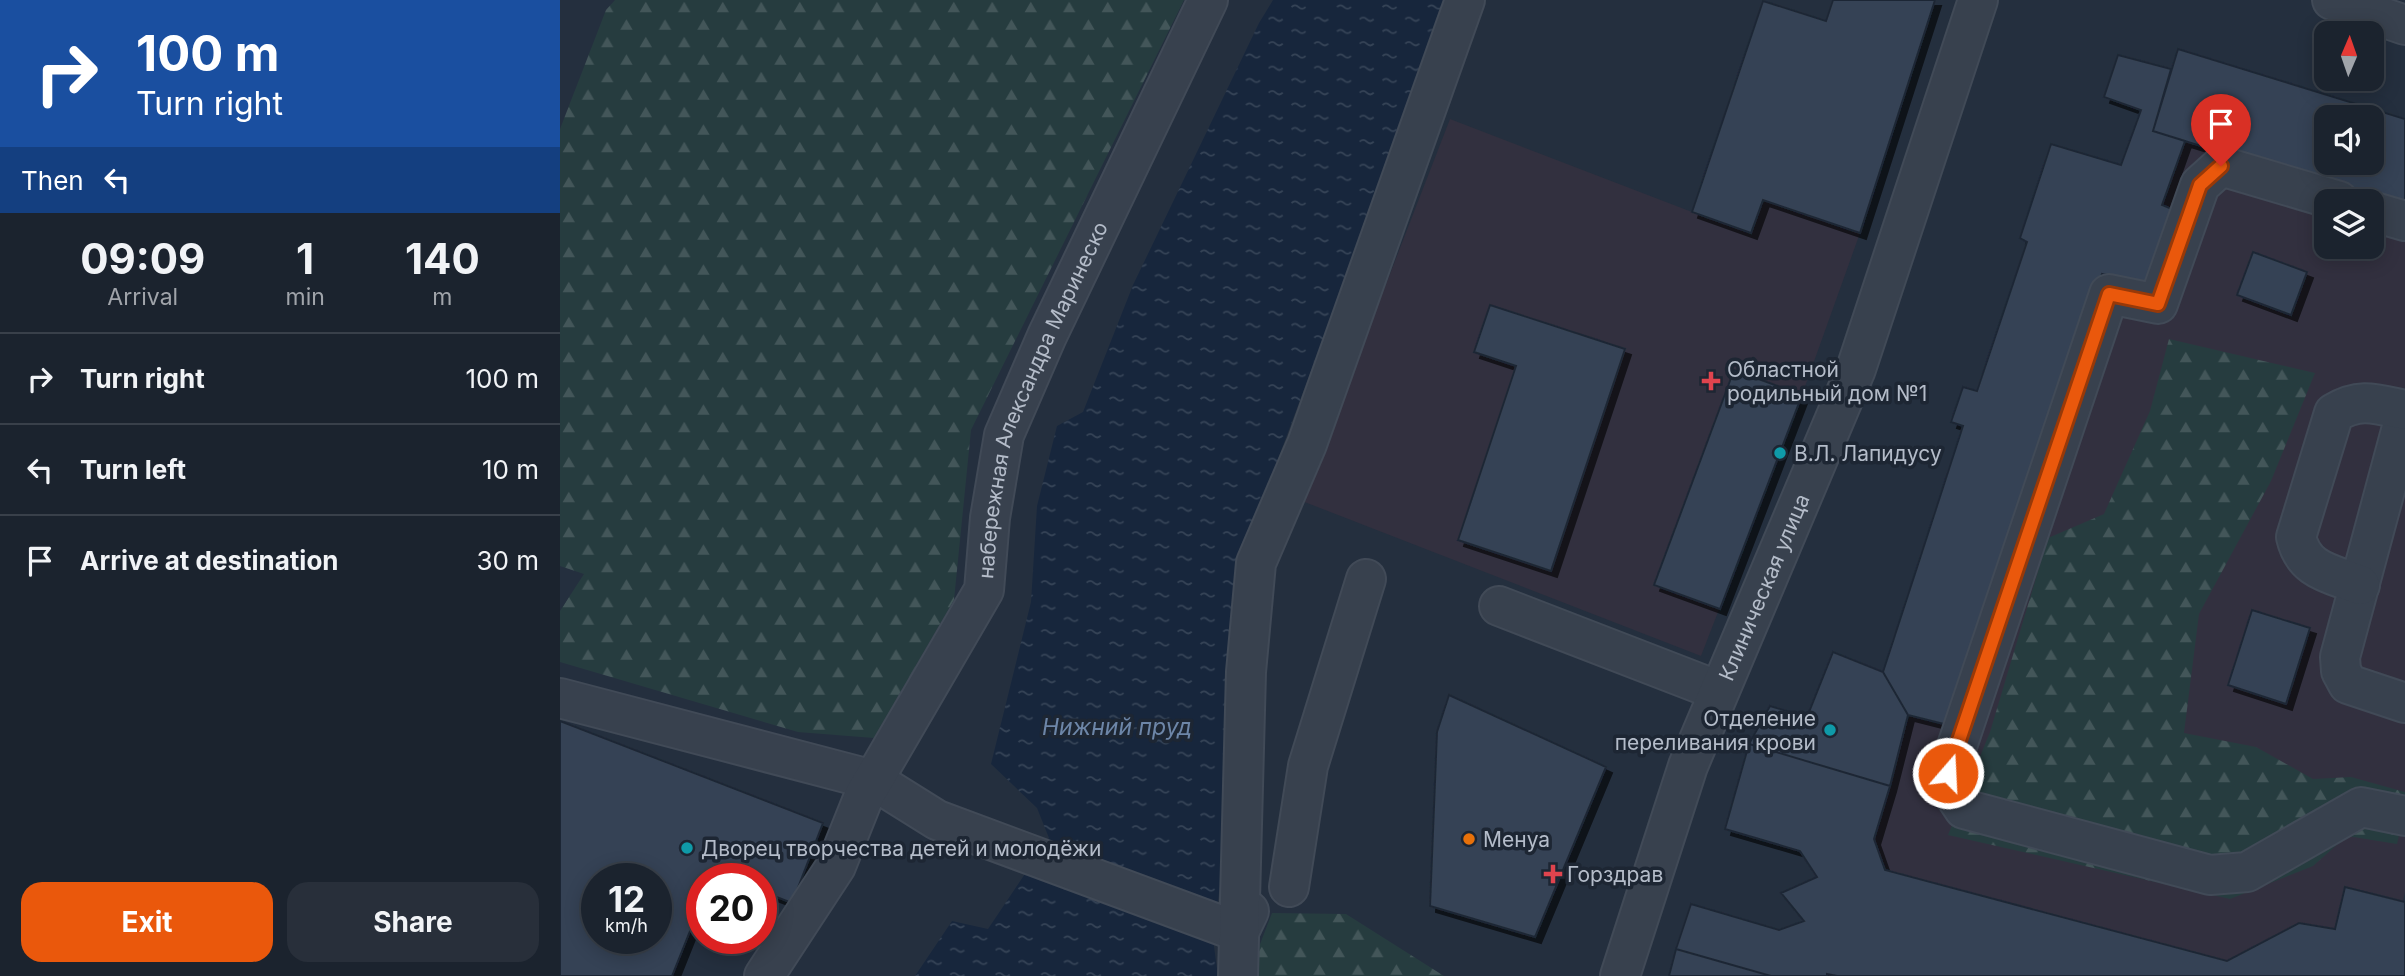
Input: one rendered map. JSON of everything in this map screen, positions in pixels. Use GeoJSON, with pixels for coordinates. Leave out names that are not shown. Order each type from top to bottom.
{"type":"FeatureCollection","features":[{"type":"Feature","properties":{"kind":"street","name":"набережная Александра Маринеско"},"geometry":{"type":"LineString","coordinates":[[764,976],[836,866],[864,796],[984,590],[990,518],[1004,435],[1047,336],[1208,0]]}},
{"type":"Feature","properties":{"kind":"street"},"geometry":{"type":"LineString","coordinates":[[1238,976],[1247,672],[1256,563],[1307,444],[1465,0]]}},
{"type":"Feature","properties":{"kind":"street","name":"Клиническая улица"},"geometry":{"type":"LineString","coordinates":[[1620,976],[1688,766],[1856,369],[1978,0]]}},
{"type":"Feature","properties":{"kind":"street"},"geometry":{"type":"LineString","coordinates":[[2332,0],[2405,25]]}},
{"type":"Feature","properties":{"kind":"street"},"geometry":{"type":"LineString","coordinates":[[2314,194],[2221,166],[2200,185],[2158,304],[2109,294],[1948,773],[1952,791],[1964,808],[2210,875],[2247,872],[2361,807],[2405,816]]}},
{"type":"Feature","properties":{"kind":"street"},"geometry":{"type":"LineString","coordinates":[[2384,215],[2405,221]]}},
{"type":"Feature","properties":{"kind":"street"},"geometry":{"type":"LineString","coordinates":[[2360,585],[2310,565],[2300,552],[2296,537],[2333,413],[2348,404],[2364,402],[2405,410]]}},
{"type":"Feature","properties":{"kind":"street"},"geometry":{"type":"LineString","coordinates":[[2405,416],[2340,657],[2340,671],[2348,684],[2405,703]]}},
{"type":"Feature","properties":{"kind":"street"},"geometry":{"type":"LineString","coordinates":[[1239,932],[1275,887],[1308,766],[1366,579]]}},
{"type":"Feature","properties":{"kind":"street"},"geometry":{"type":"LineString","coordinates":[[1499,606],[1719,691]]}},
{"type":"Feature","properties":{"kind":"street"},"geometry":{"type":"LineString","coordinates":[[560,698],[873,780],[937,820],[1239,932]]}},
{"type":"Feature","properties":{"kind":"shaded area"},"geometry":{"type":"Polygon","coordinates":[[[2178,49],[2360,105],[2314,105],[2314,175],[2384,175],[2384,113],[2405,119],[2405,976],[1669,976],[1691,904],[1779,930],[1804,921],[1781,893],[1816,877],[1800,852],[1725,829],[1749,744],[1770,706],[1807,717],[1833,652],[1883,671],[1963,426],[1951,422],[1963,387],[1978,391],[2027,243],[2020,238],[2051,144],[2121,165],[2141,111],[2104,97],[2118,55],[2171,69],[2178,49]],[[2252,610],[2228,685],[2286,703],[2310,629],[2252,610]]]}},
{"type":"Feature","properties":{"kind":"shaded area","name":"Областной родильный дом №1"},"geometry":{"type":"Polygon","coordinates":[[[1450,119],[1751,233],[1763,200],[1860,233],[1802,395],[1701,656],[1302,501],[1450,119]],[[1490,305],[1474,352],[1516,366],[1458,540],[1624,349],[1490,305]]]}},
{"type":"Feature","properties":{"kind":"green space"},"geometry":{"type":"Polygon","coordinates":[[[615,0],[1184,0],[971,430],[954,600],[874,738],[798,732],[560,662],[560,611],[584,574],[560,566],[560,129],[606,10],[615,0]]]}},
{"type":"Feature","properties":{"kind":"green space"},"geometry":{"type":"Polygon","coordinates":[[[2169,339],[2315,373],[2271,481],[2199,614],[2184,733],[2256,747],[2313,779],[2351,777],[2405,792],[2405,808],[2397,844],[2347,836],[2313,866],[2230,899],[1948,835],[1990,732],[2048,538],[2104,514],[2150,411],[2169,339]]]}},
{"type":"Feature","properties":{"kind":"green space"},"geometry":{"type":"Polygon","coordinates":[[[1272,913],[1346,914],[1444,976],[1258,976],[1257,952],[1272,913]]]}},
{"type":"Feature","properties":{"kind":"water","name":"Нижний пруд"},"geometry":{"type":"Polygon","coordinates":[[[1273,0],[1450,0],[1236,571],[1228,824],[1213,939],[1218,976],[915,976],[952,921],[988,929],[1049,838],[1037,808],[991,764],[1031,602],[1037,506],[1057,426],[1083,412],[1133,285],[1259,23],[1273,0]]]}},
{"type":"Feature","properties":{"kind":"building"},"geometry":{"type":"Polygon","coordinates":[[[1833,0],[1935,0],[1860,233],[1763,200],[1751,233],[1692,212],[1763,1],[1826,21],[1833,0]]]}},
{"type":"Feature","properties":{"kind":"building"},"geometry":{"type":"Polygon","coordinates":[[[2178,49],[2360,105],[2314,105],[2314,175],[2384,175],[2384,113],[2405,119],[2405,210],[2384,203],[2384,189],[2338,189],[2153,131],[2178,49]]]}},
{"type":"Feature","properties":{"kind":"building"},"geometry":{"type":"Polygon","coordinates":[[[2118,55],[2171,69],[2153,131],[2185,141],[2162,205],[2172,209],[2150,284],[2102,274],[1952,726],[1908,715],[1883,672],[1963,426],[1951,422],[1963,387],[1977,391],[2027,242],[2020,238],[2051,144],[2121,165],[2141,110],[2104,97],[2118,55]]]}},
{"type":"Feature","properties":{"kind":"building"},"geometry":{"type":"Polygon","coordinates":[[[2253,252],[2307,272],[2291,315],[2237,295],[2253,252]]]}},
{"type":"Feature","properties":{"kind":"building"},"geometry":{"type":"Polygon","coordinates":[[[1490,305],[1625,349],[1551,571],[1458,540],[1516,366],[1474,352],[1490,305]]]}},
{"type":"Feature","properties":{"kind":"building"},"geometry":{"type":"Polygon","coordinates":[[[1734,370],[1802,395],[1720,609],[1654,585],[1734,370]]]}},
{"type":"Feature","properties":{"kind":"building"},"geometry":{"type":"Polygon","coordinates":[[[2252,610],[2310,628],[2286,704],[2228,685],[2252,610]]]}},
{"type":"Feature","properties":{"kind":"building","name":"Отделение переливания крови"},"geometry":{"type":"Polygon","coordinates":[[[1833,652],[1883,672],[1908,715],[1890,786],[1749,744],[1770,706],[1807,717],[1833,652]]]}},
{"type":"Feature","properties":{"kind":"building"},"geometry":{"type":"Polygon","coordinates":[[[1449,695],[1606,767],[1535,937],[1430,906],[1437,732],[1449,695]]]}},
{"type":"Feature","properties":{"kind":"building","name":"Дворец творчества детей и молодёжи"},"geometry":{"type":"Polygon","coordinates":[[[560,721],[823,823],[792,903],[777,897],[777,863],[686,863],[686,941],[672,976],[560,976],[560,721]]]}},
{"type":"Feature","properties":{"kind":"building"},"geometry":{"type":"Polygon","coordinates":[[[1749,744],[1890,786],[1874,839],[1885,870],[2227,961],[2299,923],[2335,929],[2345,887],[2405,902],[2405,976],[1771,976],[1676,949],[1691,904],[1779,930],[1804,921],[1781,893],[1817,877],[1800,851],[1725,829],[1749,744]]]}},
{"type":"Feature","properties":{"kind":"building"},"geometry":{"type":"Polygon","coordinates":[[[1676,949],[1771,976],[1669,976],[1676,949]]]}},
{"type":"Feature","properties":{"kind":"place","name":"Областной родильный дом №1"},"geometry":{"type":"Point","coordinates":[1711,381]}},
{"type":"Feature","properties":{"kind":"place","name":"В.Л. Лапидусу"},"geometry":{"type":"Point","coordinates":[1780,453]}},
{"type":"Feature","properties":{"kind":"place","name":"Отделение переливания крови"},"geometry":{"type":"Point","coordinates":[1830,730]}},
{"type":"Feature","properties":{"kind":"place","name":"Менуа"},"geometry":{"type":"Point","coordinates":[1469,839]}},
{"type":"Feature","properties":{"kind":"place","name":"Дворец творчества детей и молодёжи"},"geometry":{"type":"Point","coordinates":[687,848]}},
{"type":"Feature","properties":{"kind":"place","name":"Горздрав"},"geometry":{"type":"Point","coordinates":[1553,874]}},
{"type":"Feature","properties":{"kind":"route"},"geometry":{"type":"LineString","coordinates":[[1948,773],[2109,294],[2158,304],[2200,185],[2221,166]]}}]}
